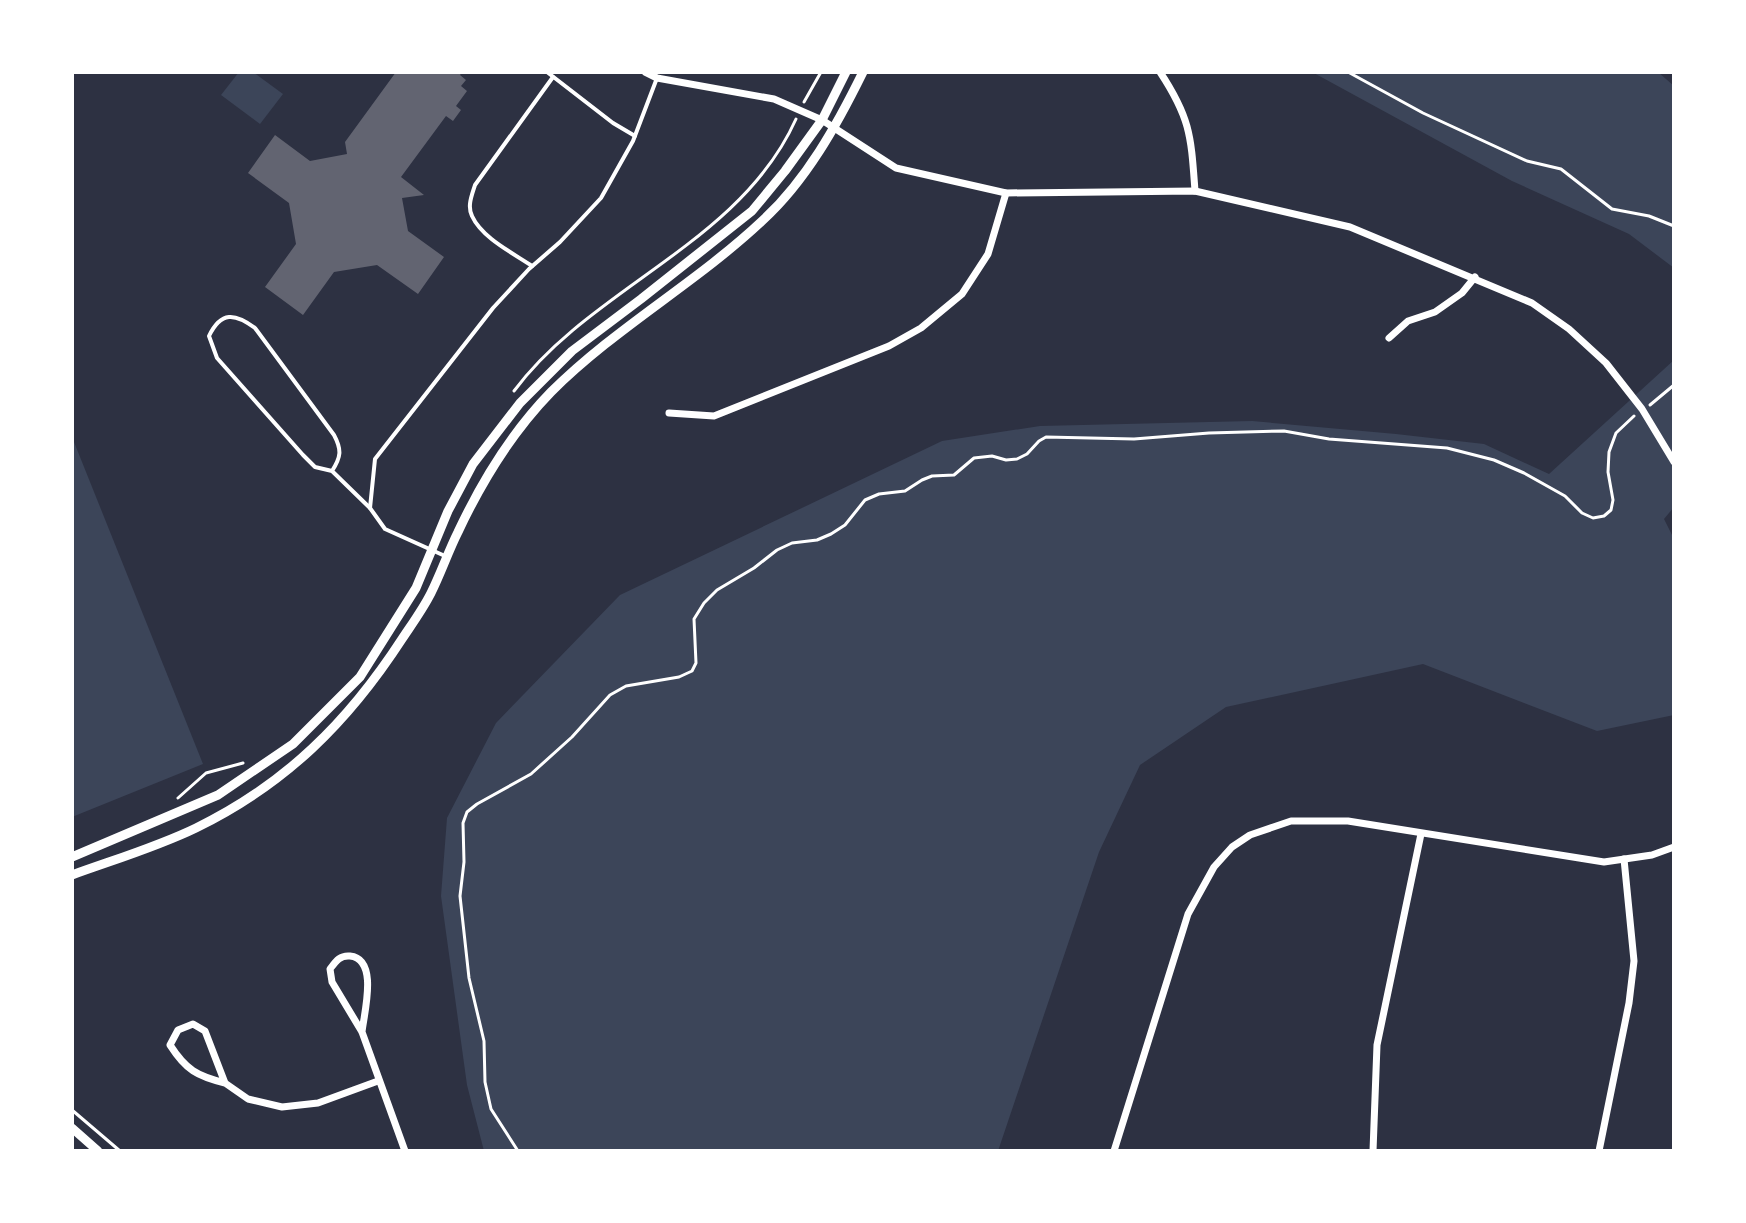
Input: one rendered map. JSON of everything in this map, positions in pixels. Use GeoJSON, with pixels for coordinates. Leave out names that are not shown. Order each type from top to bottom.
{"type":"FeatureCollection","features":[{"type":"Feature","properties":{"kind":"street"},"geometry":{"type":"LineString","coordinates":[[645,72],[774,99],[822,120],[896,168],[1006,193],[1195,191],[1350,227],[1532,303],[1569,329],[1606,363],[1643,410],[1674,462]]}},
{"type":"Feature","properties":{"kind":"street"},"geometry":{"type":"LineString","coordinates":[[72,857],[218,795],[293,744],[360,677],[416,588],[448,511],[473,464],[520,403],[572,351],[752,211],[822,120],[846,72]]}},
{"type":"Feature","properties":{"kind":"street"},"geometry":{"type":"LineString","coordinates":[[72,875],[195,828],[264,788],[320,743],[380,672],[430,595],[462,523],[504,451],[550,393],[609,341],[700,274],[764,220],[835,128],[863,72]]}},
{"type":"Feature","properties":{"kind":"street"},"geometry":{"type":"LineString","coordinates":[[1160,72],[1178,100],[1190,131],[1195,191]]}},
{"type":"Feature","properties":{"kind":"street"},"geometry":{"type":"LineString","coordinates":[[669,413],[714,416],[889,346],[921,328],[962,294],[988,254],[1006,193]]}},
{"type":"Feature","properties":{"kind":"street"},"geometry":{"type":"LineString","coordinates":[[1389,338],[1408,321],[1444,306],[1462,293],[1475,277]]}},
{"type":"Feature","properties":{"kind":"street"},"geometry":{"type":"LineString","coordinates":[[1114,1151],[1188,914],[1214,867],[1232,847],[1250,835],[1275,825],[1305,820],[1348,821],[1604,862],[1652,855],[1674,847]]}},
{"type":"Feature","properties":{"kind":"street"},"geometry":{"type":"LineString","coordinates":[[1373,1151],[1377,1045],[1421,834]]}},
{"type":"Feature","properties":{"kind":"street"},"geometry":{"type":"LineString","coordinates":[[1599,1151],[1629,1003],[1634,961],[1624,859]]}},
{"type":"Feature","properties":{"kind":"street"},"geometry":{"type":"LineString","coordinates":[[362,1032],[368,971],[355,956],[345,956],[337,959],[330,969],[332,982],[362,1032],[405,1151]]}},
{"type":"Feature","properties":{"kind":"street"},"geometry":{"type":"LineString","coordinates":[[225,1083],[205,1031],[193,1024],[178,1030],[170,1045],[182,1064],[202,1077],[225,1083],[248,1099],[282,1107],[318,1103],[378,1081]]}},
{"type":"Feature","properties":{"kind":"street"},"geometry":{"type":"LineString","coordinates":[[72,1128],[98,1151]]}},
{"type":"Feature","properties":{"kind":"lane"},"geometry":{"type":"LineString","coordinates":[[547,72],[613,123],[635,136]]}},
{"type":"Feature","properties":{"kind":"lane"},"geometry":{"type":"LineString","coordinates":[[370,508],[375,459],[493,308],[601,198],[635,136],[658,75]]}},
{"type":"Feature","properties":{"kind":"lane"},"geometry":{"type":"LineString","coordinates":[[532,266],[485,232],[472,216],[470,201],[475,185],[553,77]]}},
{"type":"Feature","properties":{"kind":"lane"},"geometry":{"type":"LineString","coordinates":[[332,471],[340,459],[341,447],[255,328],[239,317],[226,317],[215,324],[209,336],[217,358],[303,455],[315,467],[332,471],[370,508],[385,529],[447,557]]}},
{"type":"Feature","properties":{"kind":"path"},"geometry":{"type":"LineString","coordinates":[[1348,72],[1423,113],[1501,149],[1538,165],[1561,169],[1612,209],[1649,216],[1674,226]]}},
{"type":"Feature","properties":{"kind":"path"},"geometry":{"type":"LineString","coordinates":[[518,1151],[497,1122],[487,1095],[484,1041],[469,978],[460,896],[464,862],[463,823],[467,812],[531,774],[572,737],[610,695],[626,686],[679,677],[692,671],[696,663],[694,619],[704,603],[717,590],[777,550],[792,543],[817,540],[831,534],[845,525],[865,500],[879,494],[905,491],[932,476],[954,475],[974,458],[992,456],[1017,459],[1046,437],[1134,439],[1284,431],[1329,439],[1447,448],[1494,460],[1565,496],[1582,513],[1593,518],[1604,516],[1611,510],[1613,500],[1608,472],[1609,452],[1616,433],[1674,385]]}},
{"type":"Feature","properties":{"kind":"path"},"geometry":{"type":"LineString","coordinates":[[72,1110],[120,1151]]}},
{"type":"Feature","properties":{"kind":"shaded area"},"geometry":{"type":"Polygon","coordinates":[[[239,72],[253,72],[283,94],[260,124],[221,95],[239,72]]]}},
{"type":"Feature","properties":{"kind":"shaded area"},"geometry":{"type":"Polygon","coordinates":[[[1312,72],[1658,72],[1674,86],[1674,268],[1629,234],[1512,181],[1312,72]]]}},
{"type":"Feature","properties":{"kind":"shaded area"},"geometry":{"type":"Polygon","coordinates":[[[1674,360],[1674,507],[1664,519],[1674,539],[1674,715],[1597,731],[1423,664],[1226,707],[1140,765],[1099,852],[998,1151],[484,1151],[467,1085],[441,896],[447,818],[496,723],[620,595],[942,441],[1040,426],[1252,421],[1396,434],[1484,444],[1549,474],[1674,360]]]}},
{"type":"Feature","properties":{"kind":"shaded area"},"geometry":{"type":"Polygon","coordinates":[[[72,437],[203,764],[72,817],[72,437]]]}},
{"type":"Feature","properties":{"kind":"building"},"geometry":{"type":"Polygon","coordinates":[[[396,72],[462,72],[460,75],[466,80],[461,86],[467,91],[456,106],[461,110],[453,121],[446,116],[401,177],[424,195],[402,198],[408,231],[444,257],[418,294],[377,265],[334,272],[303,315],[265,287],[296,244],[289,203],[248,173],[275,135],[310,161],[347,154],[345,142],[396,72]]]}}]}
